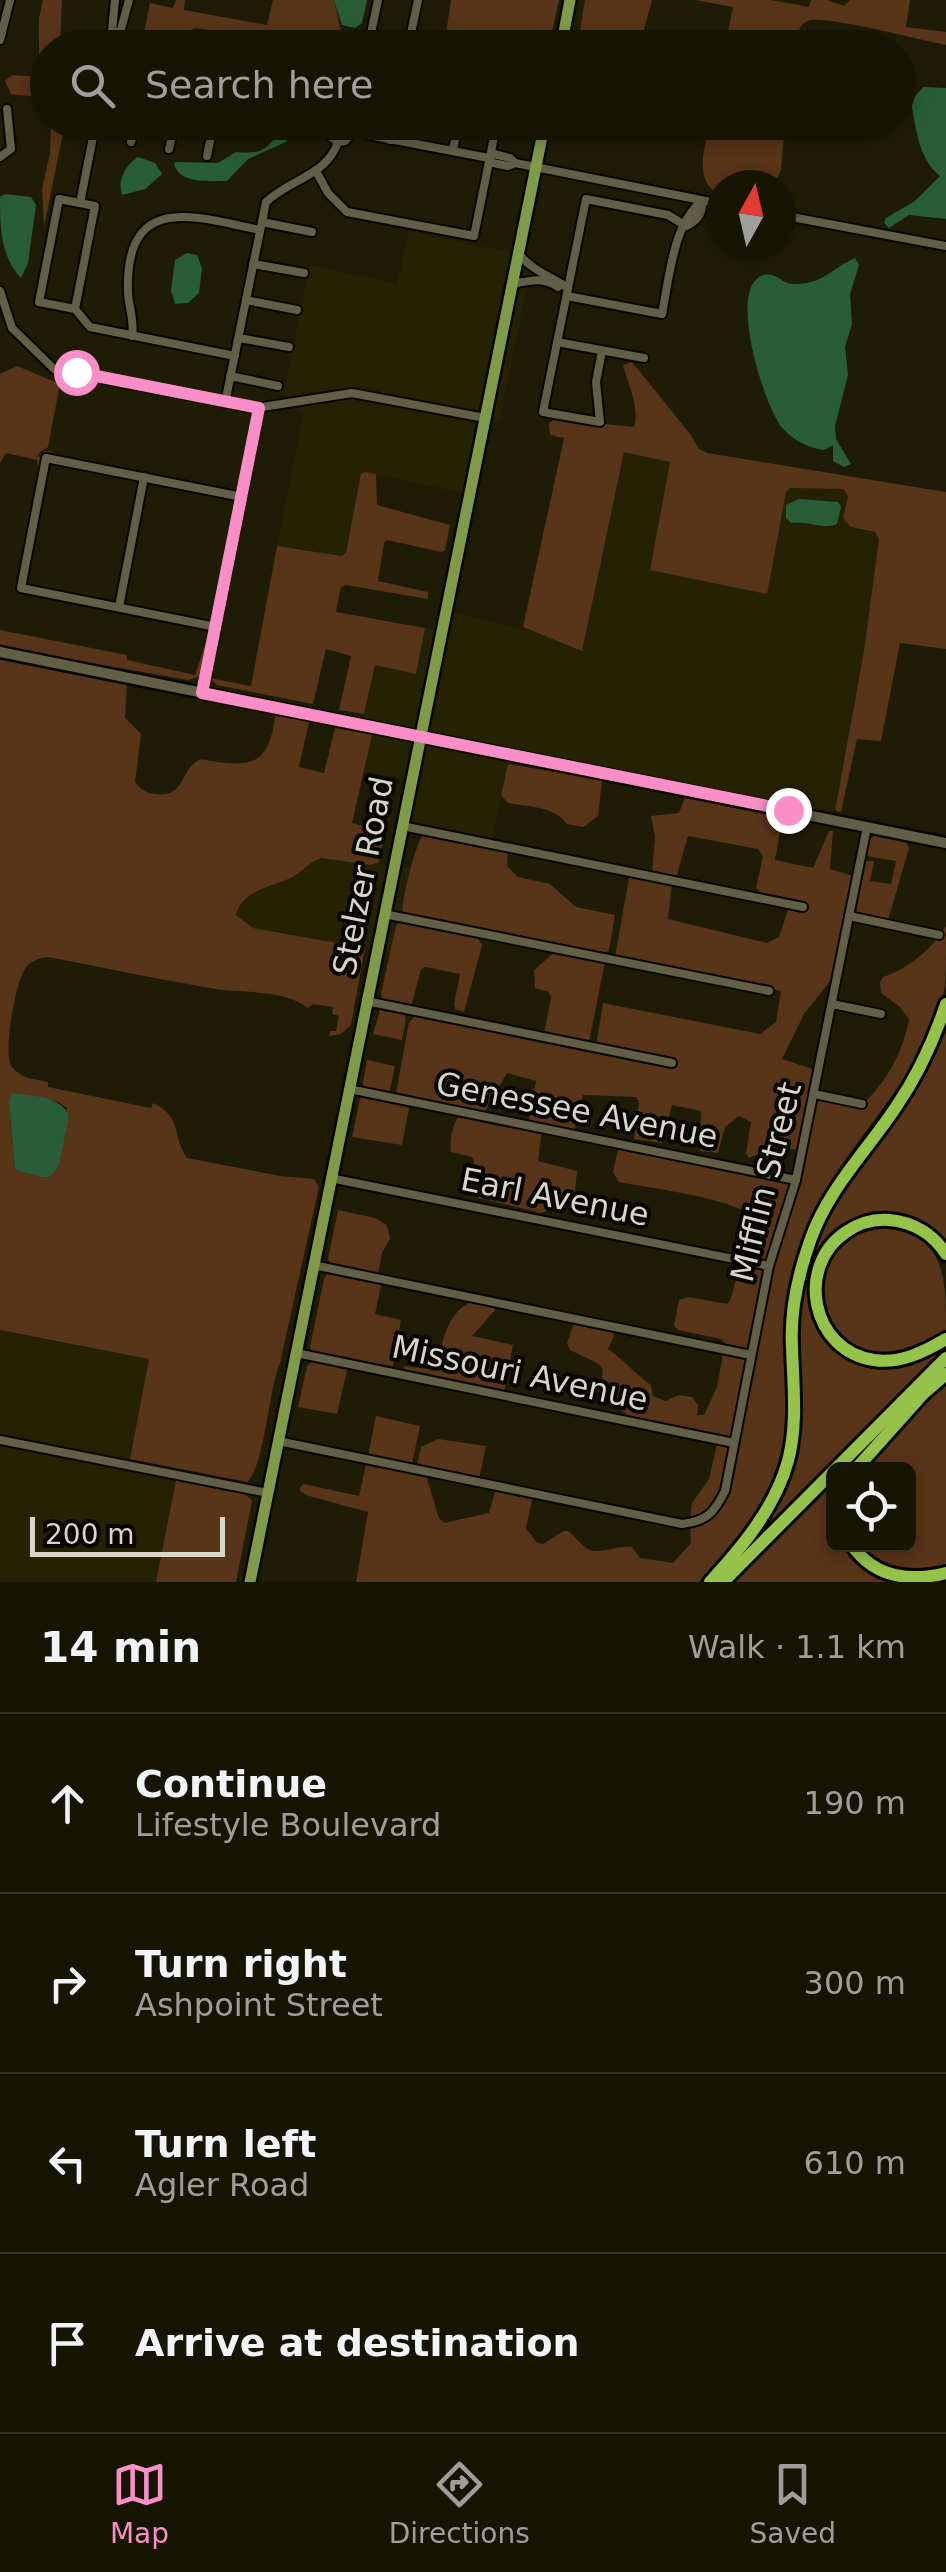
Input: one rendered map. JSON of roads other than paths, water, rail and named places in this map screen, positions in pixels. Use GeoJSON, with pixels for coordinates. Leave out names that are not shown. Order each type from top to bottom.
{"type":"FeatureCollection","features":[{"type":"Feature","properties":{"kind":"highway"},"geometry":{"type":"LineString","coordinates":[[710,1582],[761,1519],[787,1463],[794,1409],[793,1311],[799,1276],[814,1231],[836,1187],[910,1086],[946,1004]]}},
{"type":"Feature","properties":{"kind":"highway"},"geometry":{"type":"LineString","coordinates":[[946,1254],[934,1238],[913,1226],[884,1220],[864,1223],[839,1237],[828,1250],[817,1270],[814,1292],[822,1323],[842,1346],[856,1355],[873,1360],[907,1358],[946,1339]]}},
{"type":"Feature","properties":{"kind":"highway"},"geometry":{"type":"LineString","coordinates":[[723,1582],[946,1358]]}},
{"type":"Feature","properties":{"kind":"highway"},"geometry":{"type":"LineString","coordinates":[[863,1462],[946,1374]]}},
{"type":"Feature","properties":{"kind":"highway"},"geometry":{"type":"LineString","coordinates":[[858,1552],[869,1566],[895,1579],[925,1580],[946,1573]]}},
{"type":"Feature","properties":{"kind":"main road"},"geometry":{"type":"LineString","coordinates":[[564,30],[570,0]]}},
{"type":"Feature","properties":{"kind":"main road","name":"Stelzer Road"},"geometry":{"type":"LineString","coordinates":[[250,1582],[541,140]]}},
{"type":"Feature","properties":{"kind":"main road"},"geometry":{"type":"LineString","coordinates":[[0,652],[946,843]]}},
{"type":"Feature","properties":{"kind":"street"},"geometry":{"type":"LineString","coordinates":[[0,40],[10,0]]}},
{"type":"Feature","properties":{"kind":"street"},"geometry":{"type":"LineString","coordinates":[[112,30],[115,0]]}},
{"type":"Feature","properties":{"kind":"street"},"geometry":{"type":"LineString","coordinates":[[121,30],[129,0]]}},
{"type":"Feature","properties":{"kind":"street"},"geometry":{"type":"LineString","coordinates":[[372,30],[378,0]]}},
{"type":"Feature","properties":{"kind":"street"},"geometry":{"type":"LineString","coordinates":[[412,30],[418,0]]}},
{"type":"Feature","properties":{"kind":"street"},"geometry":{"type":"LineString","coordinates":[[0,156],[10,152],[5,135],[7,109]]}},
{"type":"Feature","properties":{"kind":"street"},"geometry":{"type":"LineString","coordinates":[[80,203],[92,140]]}},
{"type":"Feature","properties":{"kind":"street"},"geometry":{"type":"LineString","coordinates":[[170,148],[172,140]]}},
{"type":"Feature","properties":{"kind":"street"},"geometry":{"type":"LineString","coordinates":[[207,156],[210,140]]}},
{"type":"Feature","properties":{"kind":"street"},"geometry":{"type":"LineString","coordinates":[[333,140],[346,140]]}},
{"type":"Feature","properties":{"kind":"street"},"geometry":{"type":"LineString","coordinates":[[390,140],[490,158],[493,163],[706,201]]}},
{"type":"Feature","properties":{"kind":"street"},"geometry":{"type":"LineString","coordinates":[[453,151],[455,140]]}},
{"type":"Feature","properties":{"kind":"street"},"geometry":{"type":"LineString","coordinates":[[316,171],[328,193],[347,212],[474,236],[494,140]]}},
{"type":"Feature","properties":{"kind":"street"},"geometry":{"type":"LineString","coordinates":[[225,402],[266,202],[281,188],[333,158],[338,142]]}},
{"type":"Feature","properties":{"kind":"street"},"geometry":{"type":"LineString","coordinates":[[75,308],[95,206],[59,199],[39,302],[75,308],[90,326],[235,356]]}},
{"type":"Feature","properties":{"kind":"street"},"geometry":{"type":"LineString","coordinates":[[602,351],[596,382],[600,422],[543,412],[586,200],[668,215],[686,226]]}},
{"type":"Feature","properties":{"kind":"street"},"geometry":{"type":"LineString","coordinates":[[512,284],[545,280],[662,314],[675,249],[686,226],[696,222],[703,209],[702,200]]}},
{"type":"Feature","properties":{"kind":"street"},"geometry":{"type":"LineString","coordinates":[[132,336],[135,318],[127,294],[129,276],[138,236],[155,222],[180,214],[312,232]]}},
{"type":"Feature","properties":{"kind":"street"},"geometry":{"type":"LineString","coordinates":[[796,219],[946,246]]}},
{"type":"Feature","properties":{"kind":"street"},"geometry":{"type":"LineString","coordinates":[[518,253],[526,264],[560,280],[566,289]]}},
{"type":"Feature","properties":{"kind":"street"},"geometry":{"type":"LineString","coordinates":[[254,264],[304,273]]}},
{"type":"Feature","properties":{"kind":"street"},"geometry":{"type":"LineString","coordinates":[[0,291],[12,328],[54,368],[259,408],[352,393],[485,418]]}},
{"type":"Feature","properties":{"kind":"street"},"geometry":{"type":"LineString","coordinates":[[246,300],[297,310]]}},
{"type":"Feature","properties":{"kind":"street"},"geometry":{"type":"LineString","coordinates":[[238,338],[289,347]]}},
{"type":"Feature","properties":{"kind":"street"},"geometry":{"type":"LineString","coordinates":[[558,342],[644,358]]}},
{"type":"Feature","properties":{"kind":"street"},"geometry":{"type":"LineString","coordinates":[[230,376],[278,386]]}},
{"type":"Feature","properties":{"kind":"street"},"geometry":{"type":"LineString","coordinates":[[202,693],[259,408]]}},
{"type":"Feature","properties":{"kind":"street"},"geometry":{"type":"LineString","coordinates":[[216,627],[21,588],[46,458],[242,496]]}},
{"type":"Feature","properties":{"kind":"street"},"geometry":{"type":"LineString","coordinates":[[119,606],[144,477]]}},
{"type":"Feature","properties":{"kind":"street"},"geometry":{"type":"LineString","coordinates":[[402,826],[803,907]]}},
{"type":"Feature","properties":{"kind":"street","name":"Mifflin Street"},"geometry":{"type":"LineString","coordinates":[[278,1441],[682,1524],[700,1522],[715,1512],[725,1492],[769,1266],[796,1180],[867,827]]}},
{"type":"Feature","properties":{"kind":"street"},"geometry":{"type":"LineString","coordinates":[[384,914],[770,991]]}},
{"type":"Feature","properties":{"kind":"street"},"geometry":{"type":"LineString","coordinates":[[849,916],[939,934]]}},
{"type":"Feature","properties":{"kind":"street"},"geometry":{"type":"LineString","coordinates":[[366,1002],[672,1064]]}},
{"type":"Feature","properties":{"kind":"street"},"geometry":{"type":"LineString","coordinates":[[832,1004],[881,1014]]}},
{"type":"Feature","properties":{"kind":"street","name":"Genessee Avenue"},"geometry":{"type":"LineString","coordinates":[[348,1089],[796,1180]]}},
{"type":"Feature","properties":{"kind":"street"},"geometry":{"type":"LineString","coordinates":[[814,1094],[862,1104]]}},
{"type":"Feature","properties":{"kind":"street","name":"Earl Avenue"},"geometry":{"type":"LineString","coordinates":[[330,1178],[769,1266]]}},
{"type":"Feature","properties":{"kind":"street"},"geometry":{"type":"LineString","coordinates":[[313,1265],[752,1355]]}},
{"type":"Feature","properties":{"kind":"street","name":"Missouri Avenue"},"geometry":{"type":"LineString","coordinates":[[296,1353],[734,1443]]}},
{"type":"Feature","properties":{"kind":"street"},"geometry":{"type":"LineString","coordinates":[[0,1440],[268,1492]]}}]}
